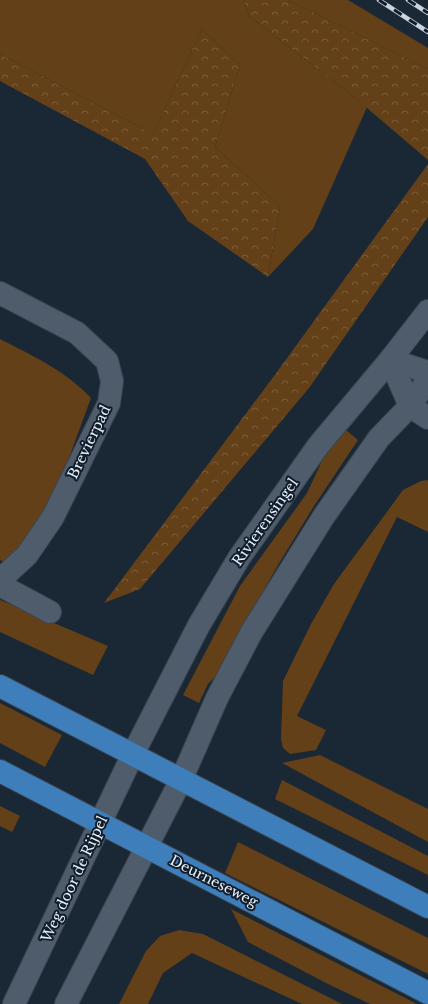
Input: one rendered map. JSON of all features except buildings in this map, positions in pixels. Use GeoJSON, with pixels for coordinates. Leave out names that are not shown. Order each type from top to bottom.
{"type":"FeatureCollection","features":[{"type":"Feature","properties":{"kind":"main road"},"geometry":{"type":"LineString","coordinates":[[0,686],[182,778],[428,906]]}},
{"type":"Feature","properties":{"kind":"main road","name":"Deurneseweg"},"geometry":{"type":"LineString","coordinates":[[0,771],[428,993]]}},
{"type":"Feature","properties":{"kind":"street","name":"Brevierpad"},"geometry":{"type":"LineString","coordinates":[[0,293],[77,333],[107,361],[112,381],[109,403],[53,517],[27,555],[0,580]]}},
{"type":"Feature","properties":{"kind":"street","name":"Rivierensingel"},"geometry":{"type":"LineString","coordinates":[[133,754],[199,625],[239,558],[318,446],[390,360],[428,311]]}},
{"type":"Feature","properties":{"kind":"street"},"geometry":{"type":"LineString","coordinates":[[390,360],[428,372]]}},
{"type":"Feature","properties":{"kind":"street"},"geometry":{"type":"LineString","coordinates":[[390,360],[410,406],[428,418]]}},
{"type":"Feature","properties":{"kind":"street"},"geometry":{"type":"LineString","coordinates":[[66,1004],[182,778],[217,698],[251,633],[324,516],[379,438],[410,406],[428,379]]}},
{"type":"Feature","properties":{"kind":"street"},"geometry":{"type":"LineString","coordinates":[[0,585],[50,612]]}},
{"type":"Feature","properties":{"kind":"street","name":"Weg door de Rijpel"},"geometry":{"type":"LineString","coordinates":[[14,1004],[133,754]]}},
{"type":"Feature","properties":{"kind":"green space"},"geometry":{"type":"Polygon","coordinates":[[[0,0],[244,0],[249,16],[367,107],[313,229],[268,277],[280,206],[215,147],[240,65],[202,29],[153,134],[0,54],[0,0]]]}},
{"type":"Feature","properties":{"kind":"green space"},"geometry":{"type":"Polygon","coordinates":[[[244,0],[288,0],[428,69],[428,160],[354,97],[249,16],[244,0]]]}},
{"type":"Feature","properties":{"kind":"green space"},"geometry":{"type":"Polygon","coordinates":[[[288,0],[348,0],[428,48],[428,69],[288,0]]]}},
{"type":"Feature","properties":{"kind":"green space"},"geometry":{"type":"Polygon","coordinates":[[[202,29],[240,65],[215,147],[280,206],[268,277],[188,221],[145,159],[0,81],[0,54],[153,134],[202,29]]]}},
{"type":"Feature","properties":{"kind":"green space"},"geometry":{"type":"Polygon","coordinates":[[[428,164],[428,217],[309,388],[140,589],[104,603],[274,376],[428,164]]]}},
{"type":"Feature","properties":{"kind":"green space"},"geometry":{"type":"Polygon","coordinates":[[[0,339],[60,372],[81,388],[91,398],[27,572],[0,560],[0,339]]]}},
{"type":"Feature","properties":{"kind":"green space"},"geometry":{"type":"Polygon","coordinates":[[[346,430],[358,440],[314,506],[278,565],[215,677],[208,684],[199,703],[183,695],[240,586],[307,493],[328,448],[346,430]]]}},
{"type":"Feature","properties":{"kind":"green space"},"geometry":{"type":"Polygon","coordinates":[[[428,480],[428,532],[397,517],[297,716],[326,730],[316,750],[290,754],[283,748],[281,739],[283,681],[311,624],[334,584],[403,490],[421,481],[428,480]]]}},
{"type":"Feature","properties":{"kind":"green space"},"geometry":{"type":"Polygon","coordinates":[[[0,600],[108,646],[93,675],[0,632],[0,600]]]}},
{"type":"Feature","properties":{"kind":"green space"},"geometry":{"type":"Polygon","coordinates":[[[0,703],[62,735],[45,767],[0,743],[0,703]]]}},
{"type":"Feature","properties":{"kind":"green space"},"geometry":{"type":"Polygon","coordinates":[[[320,755],[428,809],[428,842],[282,763],[320,755]]]}},
{"type":"Feature","properties":{"kind":"green space"},"geometry":{"type":"Polygon","coordinates":[[[282,780],[428,856],[428,875],[275,799],[282,780]]]}},
{"type":"Feature","properties":{"kind":"green space"},"geometry":{"type":"Polygon","coordinates":[[[0,806],[20,816],[12,832],[0,826],[0,806]]]}},
{"type":"Feature","properties":{"kind":"green space"},"geometry":{"type":"Polygon","coordinates":[[[238,842],[428,938],[428,974],[225,873],[238,842]]]}},
{"type":"Feature","properties":{"kind":"green space"},"geometry":{"type":"Polygon","coordinates":[[[231,909],[417,1004],[370,1004],[328,984],[248,942],[231,909]]]}},
{"type":"Feature","properties":{"kind":"green space"},"geometry":{"type":"Polygon","coordinates":[[[179,930],[203,934],[342,1004],[302,1004],[192,953],[163,973],[148,1004],[119,1004],[146,951],[160,936],[179,930]]]}},
{"type":"Feature","properties":{"kind":"railway"},"geometry":{"type":"LineString","coordinates":[[379,0],[428,32]]}},
{"type":"Feature","properties":{"kind":"railway"},"geometry":{"type":"LineString","coordinates":[[408,0],[428,13]]}}]}
